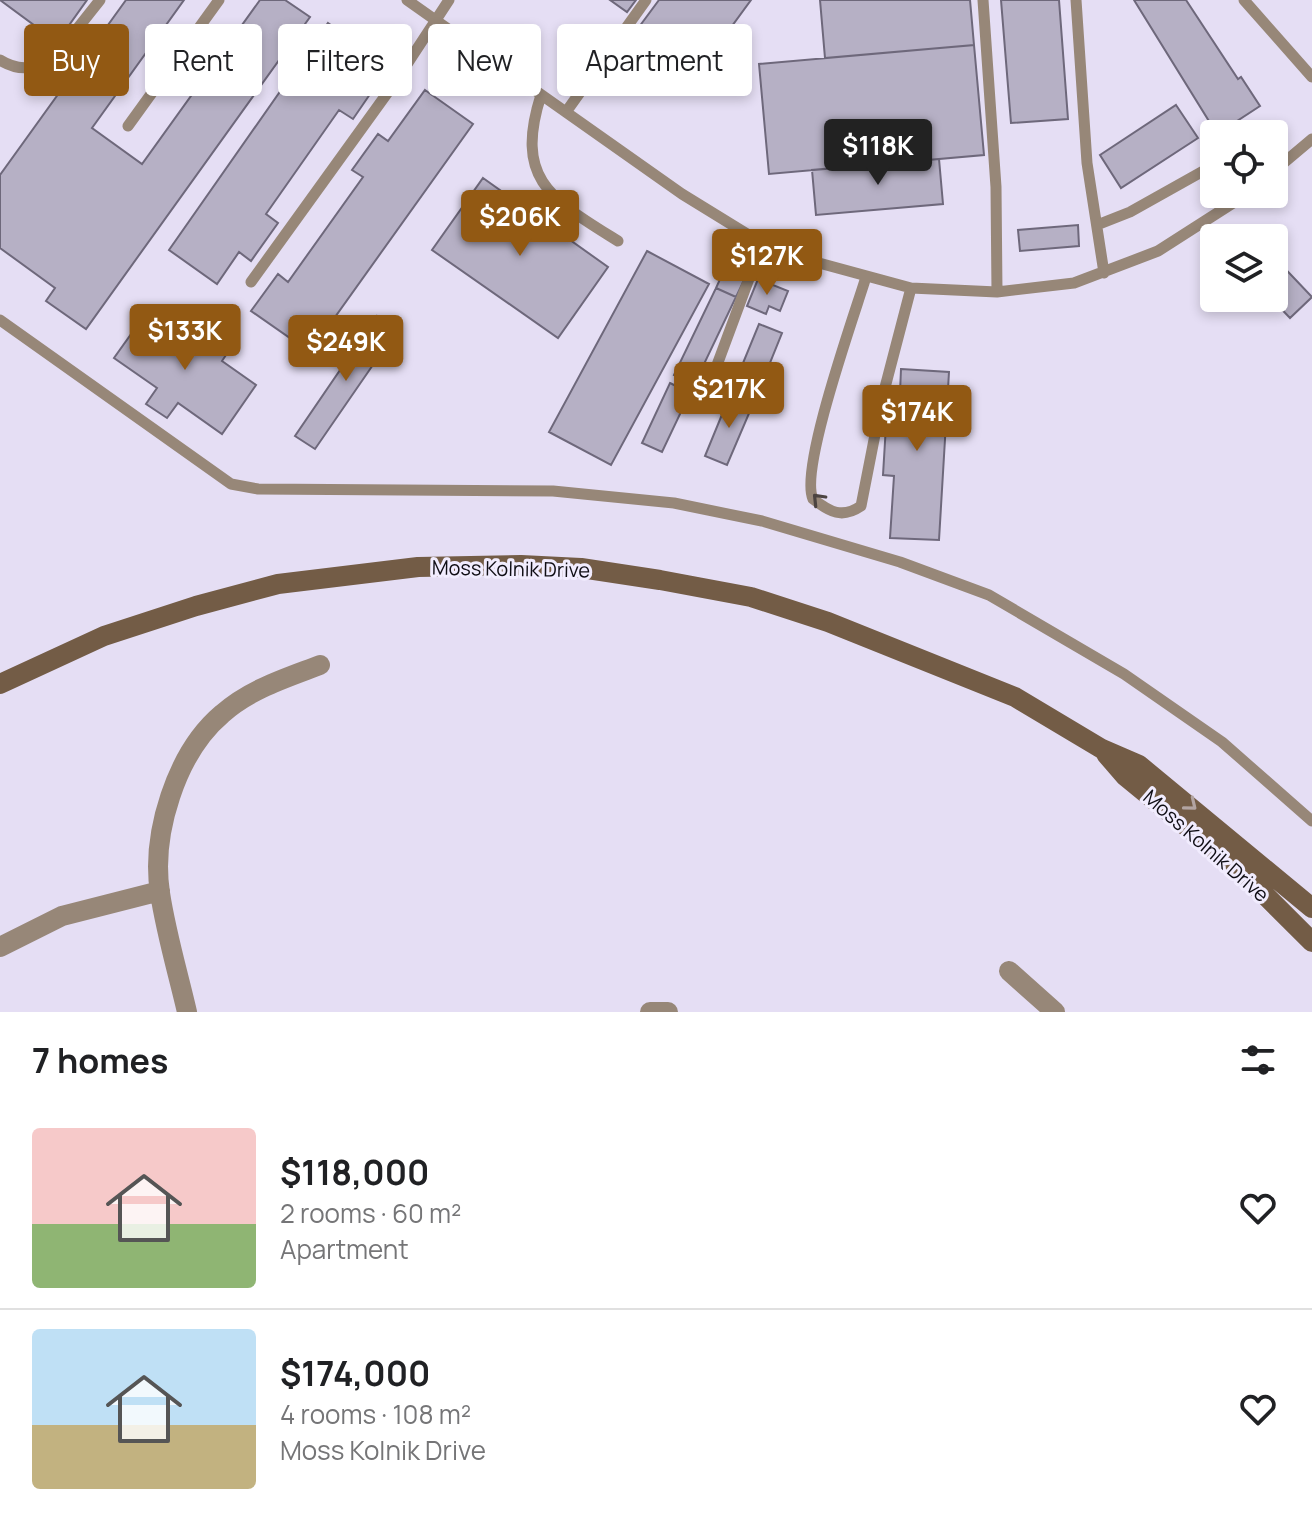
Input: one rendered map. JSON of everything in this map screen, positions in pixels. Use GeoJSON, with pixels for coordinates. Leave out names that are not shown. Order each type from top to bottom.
{"type":"FeatureCollection","features":[{"type":"Feature","properties":{"kind":"main road","name":"Moss Kolnik Drive"},"geometry":{"type":"LineString","coordinates":[[0,684],[104,636],[196,606],[278,584],[418,567],[581,568],[751,597],[828,622],[1015,697],[1102,749],[1139,765],[1312,908]]}},
{"type":"Feature","properties":{"kind":"main road","name":"Moss Kolnik Drive"},"geometry":{"type":"LineString","coordinates":[[1102,749],[1125,776],[1241,871],[1312,942]]}},
{"type":"Feature","properties":{"kind":"street"},"geometry":{"type":"LineString","coordinates":[[187,1012],[160,891],[158,855],[177,781],[200,736],[223,713],[260,688],[320,665]]}},
{"type":"Feature","properties":{"kind":"street"},"geometry":{"type":"LineString","coordinates":[[0,947],[62,916],[160,891]]}},
{"type":"Feature","properties":{"kind":"street"},"geometry":{"type":"LineString","coordinates":[[1009,971],[1055,1012]]}},
{"type":"Feature","properties":{"kind":"street"},"geometry":{"type":"LineString","coordinates":[[650,1012],[668,1012]]}},
{"type":"Feature","properties":{"kind":"lane"},"geometry":{"type":"LineString","coordinates":[[0,60],[27,68],[46,63],[54,58],[100,0]]}},
{"type":"Feature","properties":{"kind":"lane"},"geometry":{"type":"LineString","coordinates":[[128,126],[219,0]]}},
{"type":"Feature","properties":{"kind":"lane"},"geometry":{"type":"LineString","coordinates":[[407,0],[442,24]]}},
{"type":"Feature","properties":{"kind":"lane"},"geometry":{"type":"LineString","coordinates":[[251,282],[396,81],[449,0]]}},
{"type":"Feature","properties":{"kind":"lane"},"geometry":{"type":"LineString","coordinates":[[566,112],[646,0]]}},
{"type":"Feature","properties":{"kind":"lane"},"geometry":{"type":"LineString","coordinates":[[983,0],[996,187],[997,292]]}},
{"type":"Feature","properties":{"kind":"lane"},"geometry":{"type":"LineString","coordinates":[[1076,0],[1087,163],[1104,273]]}},
{"type":"Feature","properties":{"kind":"lane"},"geometry":{"type":"LineString","coordinates":[[1244,0],[1312,77]]}},
{"type":"Feature","properties":{"kind":"lane"},"geometry":{"type":"LineString","coordinates":[[541,95],[682,194],[763,241],[866,277],[911,288],[997,292],[1062,285],[1104,273],[1158,251],[1225,208]]}},
{"type":"Feature","properties":{"kind":"lane"},"geometry":{"type":"LineString","coordinates":[[541,96],[531,128],[536,170],[559,204],[618,241]]}},
{"type":"Feature","properties":{"kind":"lane"},"geometry":{"type":"LineString","coordinates":[[1288,159],[1312,139]]}},
{"type":"Feature","properties":{"kind":"lane"},"geometry":{"type":"LineString","coordinates":[[1097,225],[1130,212],[1200,173]]}},
{"type":"Feature","properties":{"kind":"lane"},"geometry":{"type":"LineString","coordinates":[[707,392],[763,241]]}},
{"type":"Feature","properties":{"kind":"lane"},"geometry":{"type":"LineString","coordinates":[[866,277],[830,392],[809,479],[813,499],[839,514],[851,513],[861,506],[882,399],[911,288]]}},
{"type":"Feature","properties":{"kind":"lane"},"geometry":{"type":"LineString","coordinates":[[0,320],[231,484],[258,489],[553,491],[674,503],[762,521],[957,581],[1124,674],[1179,711],[1222,742],[1312,821]]}},
{"type":"Feature","properties":{"kind":"building"},"geometry":{"type":"Polygon","coordinates":[[[0,0],[87,0],[70,24],[33,24],[0,0]]]}},
{"type":"Feature","properties":{"kind":"building"},"geometry":{"type":"Polygon","coordinates":[[[126,0],[184,0],[167,24],[145,24],[145,54],[129,77],[129,24],[109,24],[126,0]]]}},
{"type":"Feature","properties":{"kind":"building"},"geometry":{"type":"Polygon","coordinates":[[[260,0],[285,0],[310,17],[305,24],[278,24],[278,62],[262,84],[262,24],[243,24],[260,0]]]}},
{"type":"Feature","properties":{"kind":"building"},"geometry":{"type":"Polygon","coordinates":[[[610,0],[636,0],[627,12],[610,0]]]}},
{"type":"Feature","properties":{"kind":"building"},"geometry":{"type":"Polygon","coordinates":[[[659,0],[751,0],[733,24],[641,24],[659,0]]]}},
{"type":"Feature","properties":{"kind":"building"},"geometry":{"type":"Polygon","coordinates":[[[820,0],[970,0],[974,45],[825,58],[820,0]]]}},
{"type":"Feature","properties":{"kind":"building"},"geometry":{"type":"Polygon","coordinates":[[[1001,0],[1059,0],[1068,119],[1011,123],[1001,0]]]}},
{"type":"Feature","properties":{"kind":"building"},"geometry":{"type":"Polygon","coordinates":[[[1134,0],[1186,0],[1238,79],[1241,77],[1260,106],[1238,120],[1208,120],[1134,0]]]}},
{"type":"Feature","properties":{"kind":"building"},"geometry":{"type":"Polygon","coordinates":[[[974,45],[984,155],[769,174],[759,64],[974,45]]]}},
{"type":"Feature","properties":{"kind":"building"},"geometry":{"type":"Polygon","coordinates":[[[425,90],[428,96],[433,96],[473,124],[310,352],[251,311],[278,274],[288,282],[363,177],[352,170],[378,134],[388,141],[425,90]]]}},
{"type":"Feature","properties":{"kind":"building"},"geometry":{"type":"Polygon","coordinates":[[[278,94],[369,96],[353,119],[339,110],[266,214],[278,223],[251,261],[239,252],[217,284],[169,250],[278,94]]]}},
{"type":"Feature","properties":{"kind":"building"},"geometry":{"type":"Polygon","coordinates":[[[57,96],[115,96],[92,128],[142,164],[191,96],[253,96],[86,329],[46,301],[55,288],[0,248],[0,175],[57,96]]]}},
{"type":"Feature","properties":{"kind":"building"},"geometry":{"type":"Polygon","coordinates":[[[1176,105],[1198,138],[1121,188],[1100,155],[1176,105]]]}},
{"type":"Feature","properties":{"kind":"building"},"geometry":{"type":"Polygon","coordinates":[[[939,159],[943,204],[816,215],[812,170],[939,159]]]}},
{"type":"Feature","properties":{"kind":"building"},"geometry":{"type":"Polygon","coordinates":[[[483,178],[608,267],[558,338],[432,250],[483,178]]]}},
{"type":"Feature","properties":{"kind":"building"},"geometry":{"type":"Polygon","coordinates":[[[1078,225],[1079,246],[1020,251],[1018,230],[1078,225]]]}},
{"type":"Feature","properties":{"kind":"building"},"geometry":{"type":"Polygon","coordinates":[[[647,251],[709,284],[611,465],[549,432],[647,251]]]}},
{"type":"Feature","properties":{"kind":"building"},"geometry":{"type":"Polygon","coordinates":[[[726,266],[746,276],[736,297],[716,288],[726,266]]]}},
{"type":"Feature","properties":{"kind":"building"},"geometry":{"type":"Polygon","coordinates":[[[1288,272],[1312,297],[1290,318],[1284,312],[1288,312],[1288,272]]]}},
{"type":"Feature","properties":{"kind":"building"},"geometry":{"type":"Polygon","coordinates":[[[758,279],[788,291],[780,311],[769,306],[766,314],[747,306],[758,279]]]}},
{"type":"Feature","properties":{"kind":"building"},"geometry":{"type":"Polygon","coordinates":[[[716,288],[736,297],[694,385],[674,375],[716,288]]]}},
{"type":"Feature","properties":{"kind":"building"},"geometry":{"type":"Polygon","coordinates":[[[149,309],[200,345],[209,333],[230,349],[222,361],[256,385],[222,434],[178,403],[167,418],[146,404],[157,388],[114,358],[149,309]]]}},
{"type":"Feature","properties":{"kind":"building"},"geometry":{"type":"Polygon","coordinates":[[[377,316],[397,330],[315,449],[295,436],[377,316]]]}},
{"type":"Feature","properties":{"kind":"building"},"geometry":{"type":"Polygon","coordinates":[[[759,324],[782,333],[757,395],[734,385],[759,324]]]}},
{"type":"Feature","properties":{"kind":"building"},"geometry":{"type":"Polygon","coordinates":[[[901,369],[949,372],[939,540],[890,538],[894,476],[883,475],[888,392],[900,393],[901,369]]]}},
{"type":"Feature","properties":{"kind":"building"},"geometry":{"type":"Polygon","coordinates":[[[670,383],[690,393],[662,452],[642,443],[670,383]]]}},
{"type":"Feature","properties":{"kind":"building"},"geometry":{"type":"Polygon","coordinates":[[[730,395],[753,404],[727,465],[705,456],[730,395]]]}}]}
